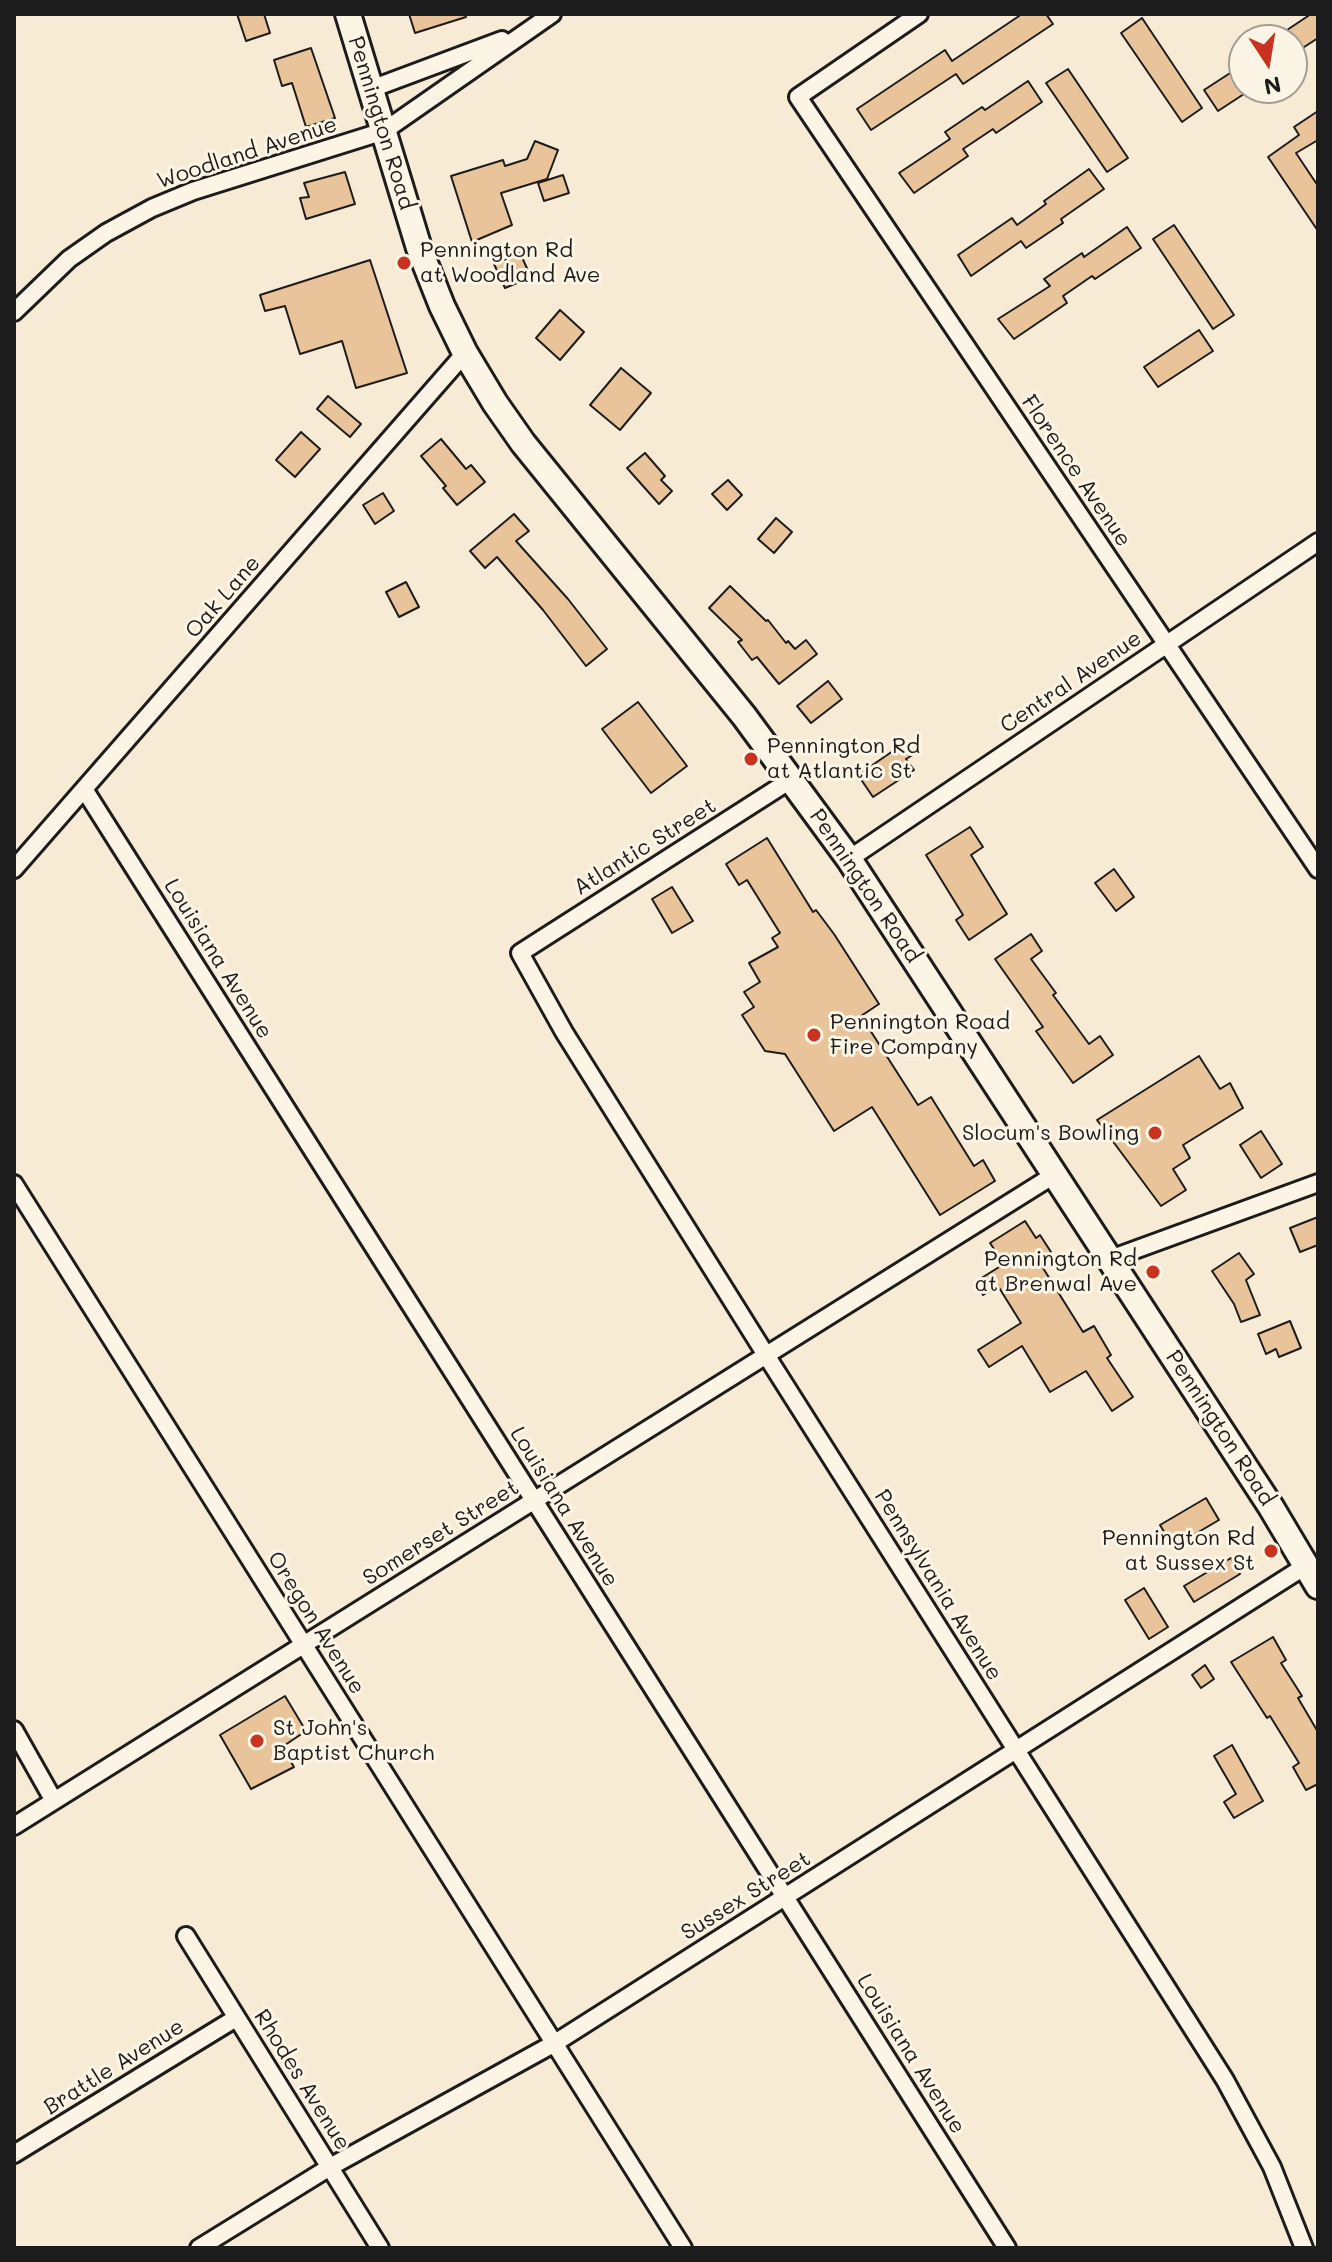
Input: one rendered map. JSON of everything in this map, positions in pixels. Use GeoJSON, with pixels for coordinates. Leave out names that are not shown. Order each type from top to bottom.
{"type":"FeatureCollection","features":[{"type":"Feature","properties":{"kind":"main road","name":"Pennington Road"},"geometry":{"type":"LineString","coordinates":[[348,14],[419,248],[465,353],[495,403],[523,443],[792,779],[849,859],[966,1035],[1312,1576]]}},
{"type":"Feature","properties":{"kind":"street"},"geometry":{"type":"LineString","coordinates":[[371,89],[522,33],[552,14]]}},
{"type":"Feature","properties":{"kind":"street","name":"Florence Avenue"},"geometry":{"type":"LineString","coordinates":[[919,14],[798,97],[1318,869]]}},
{"type":"Feature","properties":{"kind":"street","name":"Woodland Avenue"},"geometry":{"type":"LineString","coordinates":[[14,312],[69,259],[106,233],[152,208],[193,191],[384,131],[522,33]]}},
{"type":"Feature","properties":{"kind":"street","name":"Oak Lane"},"geometry":{"type":"LineString","coordinates":[[14,869],[465,353]]}},
{"type":"Feature","properties":{"kind":"street","name":"Central Avenue"},"geometry":{"type":"LineString","coordinates":[[849,859],[1318,542]]}},
{"type":"Feature","properties":{"kind":"street","name":"Atlantic Street"},"geometry":{"type":"LineString","coordinates":[[520,953],[792,779]]}},
{"type":"Feature","properties":{"kind":"street","name":"Louisiana Avenue"},"geometry":{"type":"LineString","coordinates":[[84,789],[1007,2248]]}},
{"type":"Feature","properties":{"kind":"street","name":"Pennsylvania Avenue"},"geometry":{"type":"LineString","coordinates":[[520,953],[564,1032],[1253,2128],[1304,2248]]}},
{"type":"Feature","properties":{"kind":"street","name":"Somerset Street"},"geometry":{"type":"LineString","coordinates":[[14,1826],[1054,1175]]}},
{"type":"Feature","properties":{"kind":"street"},"geometry":{"type":"LineString","coordinates":[[1110,1259],[1318,1183]]}},
{"type":"Feature","properties":{"kind":"street","name":"Oregon Avenue"},"geometry":{"type":"LineString","coordinates":[[14,1184],[683,2248]]}},
{"type":"Feature","properties":{"kind":"street","name":"Sussex Street"},"geometry":{"type":"LineString","coordinates":[[199,2248],[330,2167],[555,2043],[1016,1750],[1312,1576]]}},
{"type":"Feature","properties":{"kind":"street"},"geometry":{"type":"LineString","coordinates":[[14,1730],[54,1801]]}},
{"type":"Feature","properties":{"kind":"street","name":"Rhodes Avenue"},"geometry":{"type":"LineString","coordinates":[[186,1936],[380,2248]]}},
{"type":"Feature","properties":{"kind":"street","name":"Brattle Avenue"},"geometry":{"type":"LineString","coordinates":[[14,2154],[236,2018]]}},
{"type":"Feature","properties":{"kind":"building"},"geometry":{"type":"Polygon","coordinates":[[[237,14],[264,14],[270,33],[246,41],[237,14]]]}},
{"type":"Feature","properties":{"kind":"building"},"geometry":{"type":"Polygon","coordinates":[[[409,14],[465,14],[466,17],[415,33],[409,14]]]}},
{"type":"Feature","properties":{"kind":"building"},"geometry":{"type":"Polygon","coordinates":[[[1022,14],[1046,14],[1053,24],[963,84],[956,74],[871,130],[857,109],[945,50],[952,61],[1022,14]]]}},
{"type":"Feature","properties":{"kind":"building"},"geometry":{"type":"Polygon","coordinates":[[[1311,14],[1318,14],[1318,38],[1308,45],[1308,24],[1296,24],[1311,14]]]}},
{"type":"Feature","properties":{"kind":"building"},"geometry":{"type":"Polygon","coordinates":[[[1142,18],[1202,108],[1182,122],[1121,33],[1142,18]]]}},
{"type":"Feature","properties":{"kind":"building"},"geometry":{"type":"Polygon","coordinates":[[[311,48],[335,118],[306,127],[292,83],[282,86],[274,60],[311,48]]]}},
{"type":"Feature","properties":{"kind":"building"},"geometry":{"type":"Polygon","coordinates":[[[1068,69],[1128,158],[1107,172],[1046,83],[1068,69]]]}},
{"type":"Feature","properties":{"kind":"building"},"geometry":{"type":"Polygon","coordinates":[[[1228,74],[1229,104],[1218,111],[1204,90],[1228,74]]]}},
{"type":"Feature","properties":{"kind":"building"},"geometry":{"type":"Polygon","coordinates":[[[1028,81],[1042,102],[996,133],[993,129],[963,149],[968,156],[914,193],[899,173],[950,139],[945,132],[1028,81]]]}},
{"type":"Feature","properties":{"kind":"building"},"geometry":{"type":"Polygon","coordinates":[[[1318,111],[1318,140],[1296,153],[1318,186],[1318,231],[1268,157],[1299,135],[1294,127],[1318,111]]]}},
{"type":"Feature","properties":{"kind":"building"},"geometry":{"type":"Polygon","coordinates":[[[535,141],[558,150],[547,179],[501,193],[512,225],[472,242],[451,176],[503,160],[505,166],[527,159],[535,141]]]}},
{"type":"Feature","properties":{"kind":"building"},"geometry":{"type":"Polygon","coordinates":[[[1089,169],[1104,189],[1026,248],[1021,241],[971,276],[958,255],[1012,218],[1017,225],[1089,169]]]}},
{"type":"Feature","properties":{"kind":"building"},"geometry":{"type":"Polygon","coordinates":[[[345,172],[355,204],[306,219],[300,198],[309,197],[304,183],[345,172]]]}},
{"type":"Feature","properties":{"kind":"building"},"geometry":{"type":"Polygon","coordinates":[[[563,175],[569,193],[544,201],[538,183],[563,175]]]}},
{"type":"Feature","properties":{"kind":"building"},"geometry":{"type":"Polygon","coordinates":[[[1174,225],[1234,315],[1213,329],[1153,239],[1174,225]]]}},
{"type":"Feature","properties":{"kind":"building"},"geometry":{"type":"Polygon","coordinates":[[[1127,227],[1141,248],[1063,296],[1067,303],[1014,339],[998,319],[1050,286],[1044,279],[1082,253],[1084,257],[1127,227]]]}},
{"type":"Feature","properties":{"kind":"building"},"geometry":{"type":"Polygon","coordinates":[[[520,253],[531,277],[505,288],[494,264],[520,253]]]}},
{"type":"Feature","properties":{"kind":"building"},"geometry":{"type":"Polygon","coordinates":[[[370,260],[407,373],[356,388],[342,341],[300,354],[285,306],[265,311],[260,295],[370,260]]]}},
{"type":"Feature","properties":{"kind":"building"},"geometry":{"type":"Polygon","coordinates":[[[560,310],[584,332],[560,360],[536,338],[560,310]]]}},
{"type":"Feature","properties":{"kind":"building"},"geometry":{"type":"Polygon","coordinates":[[[1199,330],[1213,351],[1158,387],[1144,367],[1199,330]]]}},
{"type":"Feature","properties":{"kind":"building"},"geometry":{"type":"Polygon","coordinates":[[[621,368],[651,393],[620,430],[590,405],[621,368]]]}},
{"type":"Feature","properties":{"kind":"building"},"geometry":{"type":"Polygon","coordinates":[[[328,396],[361,424],[350,437],[317,409],[328,396]]]}},
{"type":"Feature","properties":{"kind":"building"},"geometry":{"type":"Polygon","coordinates":[[[301,432],[320,449],[295,477],[276,460],[301,432]]]}},
{"type":"Feature","properties":{"kind":"building"},"geometry":{"type":"Polygon","coordinates":[[[441,439],[466,469],[471,465],[485,482],[457,505],[421,456],[441,439]]]}},
{"type":"Feature","properties":{"kind":"building"},"geometry":{"type":"Polygon","coordinates":[[[645,453],[665,476],[661,480],[672,491],[659,504],[627,468],[645,453]]]}},
{"type":"Feature","properties":{"kind":"building"},"geometry":{"type":"Polygon","coordinates":[[[728,480],[742,495],[727,510],[712,494],[728,480]]]}},
{"type":"Feature","properties":{"kind":"building"},"geometry":{"type":"Polygon","coordinates":[[[383,493],[394,511],[375,524],[363,505],[383,493]]]}},
{"type":"Feature","properties":{"kind":"building"},"geometry":{"type":"Polygon","coordinates":[[[514,514],[529,531],[516,541],[607,649],[586,666],[497,557],[485,568],[470,551],[514,514]]]}},
{"type":"Feature","properties":{"kind":"building"},"geometry":{"type":"Polygon","coordinates":[[[776,518],[792,532],[774,553],[758,539],[776,518]]]}},
{"type":"Feature","properties":{"kind":"building"},"geometry":{"type":"Polygon","coordinates":[[[406,582],[419,607],[399,617],[386,592],[406,582]]]}},
{"type":"Feature","properties":{"kind":"building"},"geometry":{"type":"Polygon","coordinates":[[[730,586],[768,620],[786,643],[788,641],[795,649],[806,640],[817,654],[779,684],[757,657],[752,660],[738,642],[742,640],[709,608],[730,586]]]}},
{"type":"Feature","properties":{"kind":"building"},"geometry":{"type":"Polygon","coordinates":[[[828,681],[842,699],[811,723],[797,706],[828,681]]]}},
{"type":"Feature","properties":{"kind":"building"},"geometry":{"type":"Polygon","coordinates":[[[638,702],[687,766],[651,793],[602,729],[638,702]]]}},
{"type":"Feature","properties":{"kind":"building"},"geometry":{"type":"Polygon","coordinates":[[[906,742],[914,754],[906,759],[914,770],[873,797],[858,775],[906,742]]]}},
{"type":"Feature","properties":{"kind":"building"},"geometry":{"type":"Polygon","coordinates":[[[970,827],[983,847],[971,855],[1007,914],[969,940],[956,920],[963,915],[926,855],[970,827]]]}},
{"type":"Feature","properties":{"kind":"building"},"geometry":{"type":"Polygon","coordinates":[[[767,838],[813,912],[816,910],[834,934],[879,1004],[861,1016],[918,1105],[931,1097],[974,1166],[983,1160],[995,1181],[940,1215],[872,1107],[834,1131],[785,1054],[765,1051],[742,1015],[754,1007],[744,992],[760,982],[749,963],[778,947],[772,938],[780,933],[747,880],[739,885],[726,864],[767,838]]]}},
{"type":"Feature","properties":{"kind":"building"},"geometry":{"type":"Polygon","coordinates":[[[1114,869],[1134,897],[1116,911],[1095,883],[1114,869]]]}},
{"type":"Feature","properties":{"kind":"building"},"geometry":{"type":"Polygon","coordinates":[[[672,887],[693,921],[672,933],[652,899],[672,887]]]}},
{"type":"Feature","properties":{"kind":"building"},"geometry":{"type":"Polygon","coordinates":[[[1031,934],[1042,951],[1031,959],[1056,993],[1053,995],[1089,1044],[1100,1036],[1113,1055],[1073,1083],[1036,1031],[1043,1027],[995,959],[1031,934]]]}},
{"type":"Feature","properties":{"kind":"building","name":"Slocum's Bowling"},"geometry":{"type":"Polygon","coordinates":[[[1199,1056],[1220,1089],[1230,1083],[1243,1108],[1183,1145],[1190,1158],[1173,1169],[1186,1190],[1161,1206],[1097,1120],[1199,1056]]]}},
{"type":"Feature","properties":{"kind":"building"},"geometry":{"type":"Polygon","coordinates":[[[1261,1131],[1282,1164],[1261,1178],[1240,1145],[1261,1131]]]}},
{"type":"Feature","properties":{"kind":"building"},"geometry":{"type":"Polygon","coordinates":[[[1318,1217],[1318,1245],[1300,1252],[1290,1228],[1318,1217]]]}},
{"type":"Feature","properties":{"kind":"building"},"geometry":{"type":"Polygon","coordinates":[[[1025,1221],[1036,1238],[1040,1235],[1051,1252],[1038,1260],[1083,1332],[1094,1326],[1111,1355],[1107,1358],[1133,1397],[1112,1411],[1086,1371],[1050,1392],[1022,1346],[989,1367],[978,1350],[1021,1323],[998,1286],[983,1295],[975,1282],[1004,1264],[990,1243],[1025,1221]]]}},
{"type":"Feature","properties":{"kind":"building"},"geometry":{"type":"Polygon","coordinates":[[[1239,1253],[1254,1274],[1246,1280],[1260,1315],[1241,1322],[1234,1304],[1212,1271],[1239,1253]]]}},
{"type":"Feature","properties":{"kind":"building"},"geometry":{"type":"Polygon","coordinates":[[[1290,1321],[1301,1348],[1279,1357],[1276,1349],[1266,1354],[1258,1334],[1290,1321]]]}},
{"type":"Feature","properties":{"kind":"building"},"geometry":{"type":"Polygon","coordinates":[[[1206,1498],[1219,1520],[1173,1547],[1160,1525],[1206,1498]]]}},
{"type":"Feature","properties":{"kind":"building"},"geometry":{"type":"Polygon","coordinates":[[[1231,1558],[1240,1574],[1194,1602],[1184,1586],[1231,1558]]]}},
{"type":"Feature","properties":{"kind":"building"},"geometry":{"type":"Polygon","coordinates":[[[1144,1588],[1168,1627],[1149,1639],[1125,1600],[1144,1588]]]}},
{"type":"Feature","properties":{"kind":"building"},"geometry":{"type":"Polygon","coordinates":[[[1273,1637],[1286,1660],[1281,1663],[1302,1696],[1298,1698],[1318,1732],[1318,1784],[1306,1790],[1293,1767],[1299,1763],[1231,1662],[1273,1637]]]}},
{"type":"Feature","properties":{"kind":"building"},"geometry":{"type":"Polygon","coordinates":[[[1205,1665],[1214,1679],[1201,1688],[1192,1675],[1205,1665]]]}},
{"type":"Feature","properties":{"kind":"building","name":"St John's Baptist Church"},"geometry":{"type":"Polygon","coordinates":[[[285,1696],[306,1731],[282,1747],[294,1767],[251,1789],[220,1735],[285,1696]]]}},
{"type":"Feature","properties":{"kind":"building"},"geometry":{"type":"Polygon","coordinates":[[[1232,1745],[1263,1801],[1234,1818],[1224,1802],[1236,1794],[1214,1756],[1232,1745]]]}},
{"type":"Feature","properties":{"kind":"place","name":"Pennington Rd at Woodland Ave"},"geometry":{"type":"Point","coordinates":[404,263]}},
{"type":"Feature","properties":{"kind":"place","name":"Pennington Rd at Atlantic St"},"geometry":{"type":"Point","coordinates":[751,759]}},
{"type":"Feature","properties":{"kind":"place","name":"Pennington Road Fire Company"},"geometry":{"type":"Point","coordinates":[814,1035]}},
{"type":"Feature","properties":{"kind":"place","name":"Slocum's Bowling"},"geometry":{"type":"Point","coordinates":[1155,1133]}},
{"type":"Feature","properties":{"kind":"place","name":"Pennington Rd at Brenwal Ave"},"geometry":{"type":"Point","coordinates":[1153,1272]}},
{"type":"Feature","properties":{"kind":"place","name":"Pennington Rd at Sussex St"},"geometry":{"type":"Point","coordinates":[1271,1551]}},
{"type":"Feature","properties":{"kind":"place","name":"St John's Baptist Church"},"geometry":{"type":"Point","coordinates":[257,1741]}}]}
